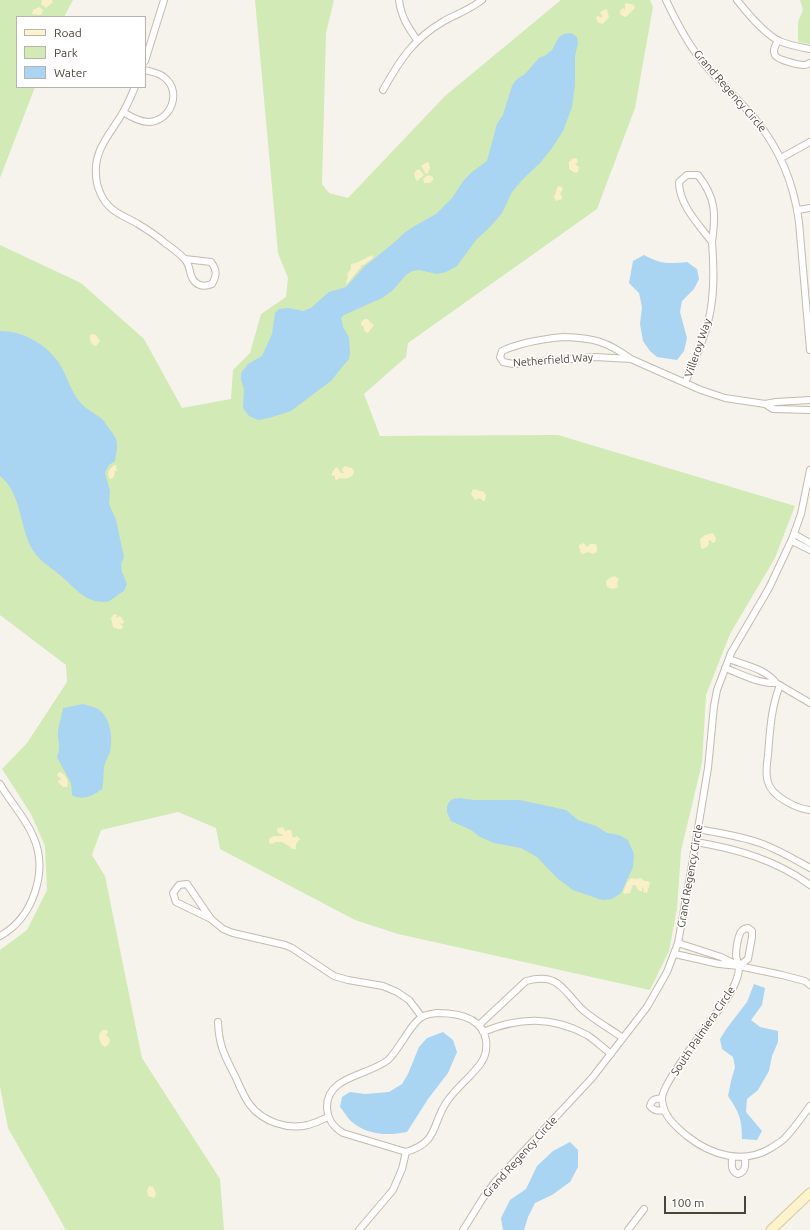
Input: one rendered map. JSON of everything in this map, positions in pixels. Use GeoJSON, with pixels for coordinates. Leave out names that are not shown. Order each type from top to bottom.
{"type":"FeatureCollection","features":[{"type":"Feature","properties":{"kind":"street"},"geometry":{"type":"LineString","coordinates":[[146,58],[164,0]]}},
{"type":"Feature","properties":{"kind":"street"},"geometry":{"type":"LineString","coordinates":[[400,0],[402,14],[407,26],[417,40]]}},
{"type":"Feature","properties":{"kind":"street"},"geometry":{"type":"LineString","coordinates":[[383,90],[401,60],[417,40],[433,28],[482,0]]}},
{"type":"Feature","properties":{"kind":"street","name":"Grand Regency Circle"},"geometry":{"type":"LineString","coordinates":[[666,0],[680,27],[698,56],[725,88],[755,118],[781,158],[798,210],[810,350]]}},
{"type":"Feature","properties":{"kind":"street"},"geometry":{"type":"LineString","coordinates":[[737,0],[764,30],[778,40],[794,46],[810,49]]}},
{"type":"Feature","properties":{"kind":"street"},"geometry":{"type":"LineString","coordinates":[[778,40],[774,50],[774,54],[777,58],[805,65],[810,63]]}},
{"type":"Feature","properties":{"kind":"street"},"geometry":{"type":"LineString","coordinates":[[123,112],[138,120],[151,122],[160,119],[168,112],[173,102],[173,86],[165,77],[146,70]]}},
{"type":"Feature","properties":{"kind":"street"},"geometry":{"type":"LineString","coordinates":[[135,88],[123,112],[99,150],[96,162],[96,175],[100,192],[111,209],[138,223],[185,260],[189,266],[194,282],[201,286],[212,284],[216,277],[216,269],[211,262],[185,260]]}},
{"type":"Feature","properties":{"kind":"street"},"geometry":{"type":"LineString","coordinates":[[781,158],[810,142]]}},
{"type":"Feature","properties":{"kind":"street","name":"Villeroy Way"},"geometry":{"type":"LineString","coordinates":[[685,383],[703,339],[709,315],[713,276],[712,242],[714,218],[714,206],[706,185],[698,175],[687,174],[679,182],[679,190],[687,208],[712,242]]}},
{"type":"Feature","properties":{"kind":"street"},"geometry":{"type":"LineString","coordinates":[[798,210],[810,208]]}},
{"type":"Feature","properties":{"kind":"street","name":"Netherfield Way"},"geometry":{"type":"LineString","coordinates":[[631,359],[589,357],[513,364],[503,362],[500,357],[502,351],[510,347],[537,340],[563,337],[595,340],[615,348],[631,359],[685,383],[725,398],[765,404],[773,408],[810,410]]}},
{"type":"Feature","properties":{"kind":"street","name":"Netherfield Way"},"geometry":{"type":"LineString","coordinates":[[765,404],[810,400]]}},
{"type":"Feature","properties":{"kind":"street","name":"Grand Regency Circle"},"geometry":{"type":"LineString","coordinates":[[463,1230],[495,1182],[592,1078],[611,1054],[647,1006],[667,972],[678,943],[696,842],[708,768],[717,690],[729,659],[769,588],[792,541],[804,499],[810,470]]}},
{"type":"Feature","properties":{"kind":"street"},"geometry":{"type":"LineString","coordinates":[[794,534],[810,543]]}},
{"type":"Feature","properties":{"kind":"street"},"geometry":{"type":"LineString","coordinates":[[792,541],[810,550]]}},
{"type":"Feature","properties":{"kind":"street"},"geometry":{"type":"LineString","coordinates":[[729,659],[765,673],[773,678],[778,684],[810,703]]}},
{"type":"Feature","properties":{"kind":"street"},"geometry":{"type":"LineString","coordinates":[[725,668],[757,680],[778,684]]}},
{"type":"Feature","properties":{"kind":"street"},"geometry":{"type":"LineString","coordinates":[[778,684],[771,719],[767,782],[771,790],[782,799],[810,810]]}},
{"type":"Feature","properties":{"kind":"street"},"geometry":{"type":"LineString","coordinates":[[0,784],[6,795],[24,819],[34,837],[38,856],[39,872],[35,893],[25,913],[15,924],[0,936]]}},
{"type":"Feature","properties":{"kind":"street"},"geometry":{"type":"LineString","coordinates":[[698,829],[760,843],[786,854],[810,868]]}},
{"type":"Feature","properties":{"kind":"street"},"geometry":{"type":"LineString","coordinates":[[696,842],[726,848],[754,856],[780,866],[810,885]]}},
{"type":"Feature","properties":{"kind":"street"},"geometry":{"type":"LineString","coordinates":[[211,919],[187,884],[179,884],[174,893],[176,902],[211,919],[223,929],[285,945],[300,953],[334,976],[390,989],[403,995],[409,1000],[422,1017]]}},
{"type":"Feature","properties":{"kind":"street"},"geometry":{"type":"LineString","coordinates":[[748,928],[752,931],[748,958],[739,966],[736,956],[739,934],[743,929],[748,928]]}},
{"type":"Feature","properties":{"kind":"street"},"geometry":{"type":"LineString","coordinates":[[678,943],[721,957],[739,966]]}},
{"type":"Feature","properties":{"kind":"street"},"geometry":{"type":"LineString","coordinates":[[675,954],[719,964],[739,966],[782,975],[805,981],[810,985]]}},
{"type":"Feature","properties":{"kind":"street","name":"South Palmiera Circle"},"geometry":{"type":"LineString","coordinates":[[739,966],[735,985],[674,1073],[662,1098],[664,1110],[672,1123],[695,1142],[715,1153],[732,1157],[745,1157],[764,1152],[783,1140],[810,1106]]}},
{"type":"Feature","properties":{"kind":"street"},"geometry":{"type":"LineString","coordinates":[[479,1025],[526,981],[547,979],[556,982],[566,990],[584,1011],[623,1038]]}},
{"type":"Feature","properties":{"kind":"street"},"geometry":{"type":"LineString","coordinates":[[437,1013],[453,1014],[469,1019],[479,1025],[483,1032],[486,1044],[486,1051],[481,1063],[448,1100],[429,1138],[420,1147],[406,1152],[343,1133],[336,1128],[328,1117],[327,1103],[334,1087],[373,1069],[387,1060],[399,1047],[414,1024],[422,1017],[437,1013]]}},
{"type":"Feature","properties":{"kind":"street"},"geometry":{"type":"LineString","coordinates":[[483,1032],[498,1026],[541,1020],[557,1023],[587,1036],[611,1054]]}},
{"type":"Feature","properties":{"kind":"street"},"geometry":{"type":"LineString","coordinates":[[218,1022],[223,1051],[245,1098],[258,1113],[274,1123],[290,1127],[308,1125],[328,1117]]}},
{"type":"Feature","properties":{"kind":"street","name":"South Palmiera Circle"},"geometry":{"type":"LineString","coordinates":[[662,1098],[654,1099],[651,1101],[650,1106],[652,1109],[657,1111],[664,1110]]}},
{"type":"Feature","properties":{"kind":"street"},"geometry":{"type":"LineString","coordinates":[[359,1230],[393,1190],[402,1169],[406,1152]]}},
{"type":"Feature","properties":{"kind":"street"},"geometry":{"type":"LineString","coordinates":[[732,1157],[732,1168],[735,1173],[738,1174],[743,1172],[745,1168],[745,1157]]}},
{"type":"Feature","properties":{"kind":"street"},"geometry":{"type":"LineString","coordinates":[[771,1230],[810,1193]]}},
{"type":"Feature","properties":{"kind":"street"},"geometry":{"type":"LineString","coordinates":[[628,1230],[644,1209]]}},
{"type":"Feature","properties":{"kind":"green space"},"geometry":{"type":"Polygon","coordinates":[[[0,0],[73,0],[65,16],[16,16],[16,88],[35,88],[0,178],[0,0]]]}},
{"type":"Feature","properties":{"kind":"green space"},"geometry":{"type":"Polygon","coordinates":[[[255,0],[334,0],[326,33],[322,184],[329,193],[348,198],[445,96],[561,0],[650,0],[653,7],[635,108],[597,209],[408,343],[406,357],[364,394],[380,436],[558,435],[795,506],[775,558],[730,634],[706,695],[702,763],[681,851],[677,909],[669,951],[650,990],[398,934],[355,920],[220,849],[216,828],[178,812],[101,830],[92,855],[105,876],[142,1058],[220,1179],[224,1230],[66,1230],[8,1128],[0,1086],[0,950],[27,930],[47,890],[45,846],[31,814],[2,769],[27,743],[67,682],[66,665],[0,615],[0,245],[81,283],[144,339],[182,408],[231,399],[233,370],[250,353],[261,314],[286,297],[288,278],[278,253],[255,0]]]}},
{"type":"Feature","properties":{"kind":"green space"},"geometry":{"type":"Polygon","coordinates":[[[800,0],[810,0],[810,44],[798,42],[798,22],[803,10],[800,0]]]}},
{"type":"Feature","properties":{"kind":"sand"},"geometry":{"type":"Polygon","coordinates":[[[42,0],[52,0],[53,2],[46,8],[41,4],[42,0]]]}},
{"type":"Feature","properties":{"kind":"sand"},"geometry":{"type":"Polygon","coordinates":[[[627,3],[634,5],[635,8],[625,17],[620,14],[620,11],[623,8],[625,10],[625,4],[627,3]]]}},
{"type":"Feature","properties":{"kind":"sand"},"geometry":{"type":"Polygon","coordinates":[[[39,7],[43,10],[42,14],[32,14],[33,10],[39,7]]]}},
{"type":"Feature","properties":{"kind":"sand"},"geometry":{"type":"Polygon","coordinates":[[[606,9],[609,17],[603,24],[599,23],[596,19],[597,16],[602,18],[600,12],[606,9]]]}},
{"type":"Feature","properties":{"kind":"sand"},"geometry":{"type":"Polygon","coordinates":[[[575,158],[578,161],[575,164],[579,167],[578,172],[575,173],[569,169],[569,162],[575,158]]]}},
{"type":"Feature","properties":{"kind":"sand"},"geometry":{"type":"Polygon","coordinates":[[[427,162],[429,163],[430,168],[426,174],[421,166],[427,162]]]}},
{"type":"Feature","properties":{"kind":"sand"},"geometry":{"type":"Polygon","coordinates":[[[418,169],[424,175],[417,181],[414,174],[418,169]]]}},
{"type":"Feature","properties":{"kind":"sand"},"geometry":{"type":"Polygon","coordinates":[[[428,175],[433,177],[433,180],[430,183],[424,183],[423,179],[428,175]]]}},
{"type":"Feature","properties":{"kind":"sand"},"geometry":{"type":"Polygon","coordinates":[[[558,186],[562,187],[563,189],[560,194],[562,199],[556,201],[554,197],[558,186]]]}},
{"type":"Feature","properties":{"kind":"sand"},"geometry":{"type":"Polygon","coordinates":[[[372,255],[372,259],[361,265],[347,284],[347,274],[351,269],[351,264],[372,255]]]}},
{"type":"Feature","properties":{"kind":"sand"},"geometry":{"type":"Polygon","coordinates":[[[365,319],[374,325],[368,333],[361,325],[361,322],[365,319]]]}},
{"type":"Feature","properties":{"kind":"sand"},"geometry":{"type":"Polygon","coordinates":[[[90,335],[96,335],[100,341],[96,346],[90,340],[90,335]]]}},
{"type":"Feature","properties":{"kind":"sand"},"geometry":{"type":"Polygon","coordinates":[[[116,465],[117,471],[114,471],[115,474],[113,478],[110,479],[108,475],[109,470],[116,465]]]}},
{"type":"Feature","properties":{"kind":"sand"},"geometry":{"type":"Polygon","coordinates":[[[345,466],[352,468],[354,471],[353,475],[345,479],[340,478],[337,480],[335,479],[335,476],[331,475],[337,467],[341,473],[344,473],[342,470],[345,466]]]}},
{"type":"Feature","properties":{"kind":"sand"},"geometry":{"type":"Polygon","coordinates":[[[473,489],[484,492],[486,495],[485,501],[480,498],[475,500],[471,494],[473,489]]]}},
{"type":"Feature","properties":{"kind":"sand"},"geometry":{"type":"Polygon","coordinates":[[[713,533],[716,538],[715,542],[713,543],[710,540],[708,541],[708,546],[703,549],[701,548],[700,539],[705,535],[713,533]]]}},
{"type":"Feature","properties":{"kind":"sand"},"geometry":{"type":"Polygon","coordinates":[[[584,543],[587,547],[590,544],[596,544],[597,551],[594,554],[588,552],[583,554],[581,553],[579,545],[584,543]]]}},
{"type":"Feature","properties":{"kind":"sand"},"geometry":{"type":"Polygon","coordinates":[[[614,576],[619,580],[617,582],[618,587],[613,589],[607,587],[606,582],[614,576]]]}},
{"type":"Feature","properties":{"kind":"sand"},"geometry":{"type":"Polygon","coordinates":[[[114,614],[117,615],[116,618],[120,616],[124,621],[123,624],[119,623],[123,626],[122,629],[113,627],[111,618],[114,614]]]}},
{"type":"Feature","properties":{"kind":"sand"},"geometry":{"type":"Polygon","coordinates":[[[60,772],[64,774],[68,782],[67,787],[63,787],[58,782],[62,779],[57,776],[60,772]]]}},
{"type":"Feature","properties":{"kind":"sand"},"geometry":{"type":"Polygon","coordinates":[[[283,827],[286,832],[287,830],[291,830],[293,838],[297,836],[300,839],[296,844],[296,849],[292,849],[282,842],[275,842],[272,844],[269,843],[269,839],[273,836],[283,836],[278,833],[277,830],[278,828],[283,827]]]}},
{"type":"Feature","properties":{"kind":"sand"},"geometry":{"type":"Polygon","coordinates":[[[632,878],[641,878],[650,883],[647,893],[643,892],[644,890],[642,887],[641,891],[633,885],[630,893],[624,894],[623,892],[627,882],[632,878]]]}},
{"type":"Feature","properties":{"kind":"sand"},"geometry":{"type":"Polygon","coordinates":[[[103,1030],[107,1030],[108,1032],[106,1035],[110,1039],[109,1044],[105,1047],[102,1045],[99,1037],[103,1030]]]}},
{"type":"Feature","properties":{"kind":"sand"},"geometry":{"type":"Polygon","coordinates":[[[149,1186],[153,1187],[156,1193],[155,1197],[153,1198],[148,1196],[147,1191],[149,1186]]]}},
{"type":"Feature","properties":{"kind":"water"},"geometry":{"type":"Polygon","coordinates":[[[571,33],[577,37],[578,43],[575,56],[575,85],[572,107],[563,131],[540,163],[512,192],[502,213],[476,240],[457,266],[446,272],[437,274],[419,270],[412,271],[406,275],[392,291],[382,298],[344,315],[341,318],[343,327],[349,337],[349,359],[332,380],[291,411],[258,420],[249,416],[243,408],[244,389],[241,380],[241,373],[248,364],[262,356],[272,334],[275,313],[279,309],[288,308],[303,311],[311,308],[329,292],[346,287],[364,267],[404,233],[436,214],[452,198],[464,180],[487,161],[497,124],[503,115],[512,86],[516,80],[525,74],[539,58],[552,50],[559,37],[564,34],[571,33]]]}},
{"type":"Feature","properties":{"kind":"water"},"geometry":{"type":"Polygon","coordinates":[[[644,255],[665,263],[687,262],[697,269],[699,279],[694,289],[682,301],[680,312],[687,338],[684,351],[677,360],[657,357],[650,351],[643,341],[640,324],[642,307],[639,293],[629,283],[633,261],[644,255]]]}},
{"type":"Feature","properties":{"kind":"water"},"geometry":{"type":"Polygon","coordinates":[[[0,331],[17,333],[25,336],[48,350],[59,363],[79,401],[104,421],[116,440],[117,449],[115,461],[109,465],[105,473],[110,491],[109,504],[116,520],[124,557],[121,564],[122,572],[127,584],[124,591],[106,602],[92,600],[80,593],[43,562],[36,554],[27,537],[12,490],[7,482],[0,476],[0,331]]]}},
{"type":"Feature","properties":{"kind":"water"},"geometry":{"type":"Polygon","coordinates":[[[83,704],[98,709],[106,718],[110,729],[111,741],[110,752],[104,767],[102,789],[91,796],[80,798],[72,795],[71,783],[57,757],[59,746],[58,731],[63,708],[83,704]]]}},
{"type":"Feature","properties":{"kind":"water"},"geometry":{"type":"Polygon","coordinates":[[[459,798],[474,800],[520,800],[566,810],[578,820],[596,826],[607,833],[619,835],[628,840],[634,854],[633,867],[621,893],[612,899],[602,900],[573,890],[557,878],[537,857],[521,848],[494,843],[451,821],[447,812],[447,807],[449,802],[453,799],[459,798]]]}},
{"type":"Feature","properties":{"kind":"water"},"geometry":{"type":"Polygon","coordinates":[[[754,984],[765,988],[762,1005],[751,1020],[760,1027],[778,1031],[778,1042],[772,1056],[769,1071],[758,1090],[747,1099],[746,1112],[762,1131],[757,1140],[742,1139],[739,1116],[728,1096],[735,1067],[733,1057],[722,1049],[720,1039],[747,1002],[754,984]]]}},
{"type":"Feature","properties":{"kind":"water"},"geometry":{"type":"Polygon","coordinates":[[[443,1032],[453,1040],[457,1052],[448,1073],[428,1099],[407,1132],[385,1134],[371,1132],[364,1130],[350,1120],[340,1107],[342,1097],[350,1092],[365,1094],[389,1092],[402,1084],[408,1074],[419,1047],[427,1038],[443,1032]]]}},
{"type":"Feature","properties":{"kind":"water"},"geometry":{"type":"Polygon","coordinates":[[[570,1142],[578,1150],[578,1167],[570,1182],[552,1195],[535,1203],[528,1217],[524,1230],[503,1230],[501,1218],[510,1200],[526,1189],[537,1166],[553,1151],[570,1142]]]}}]}
